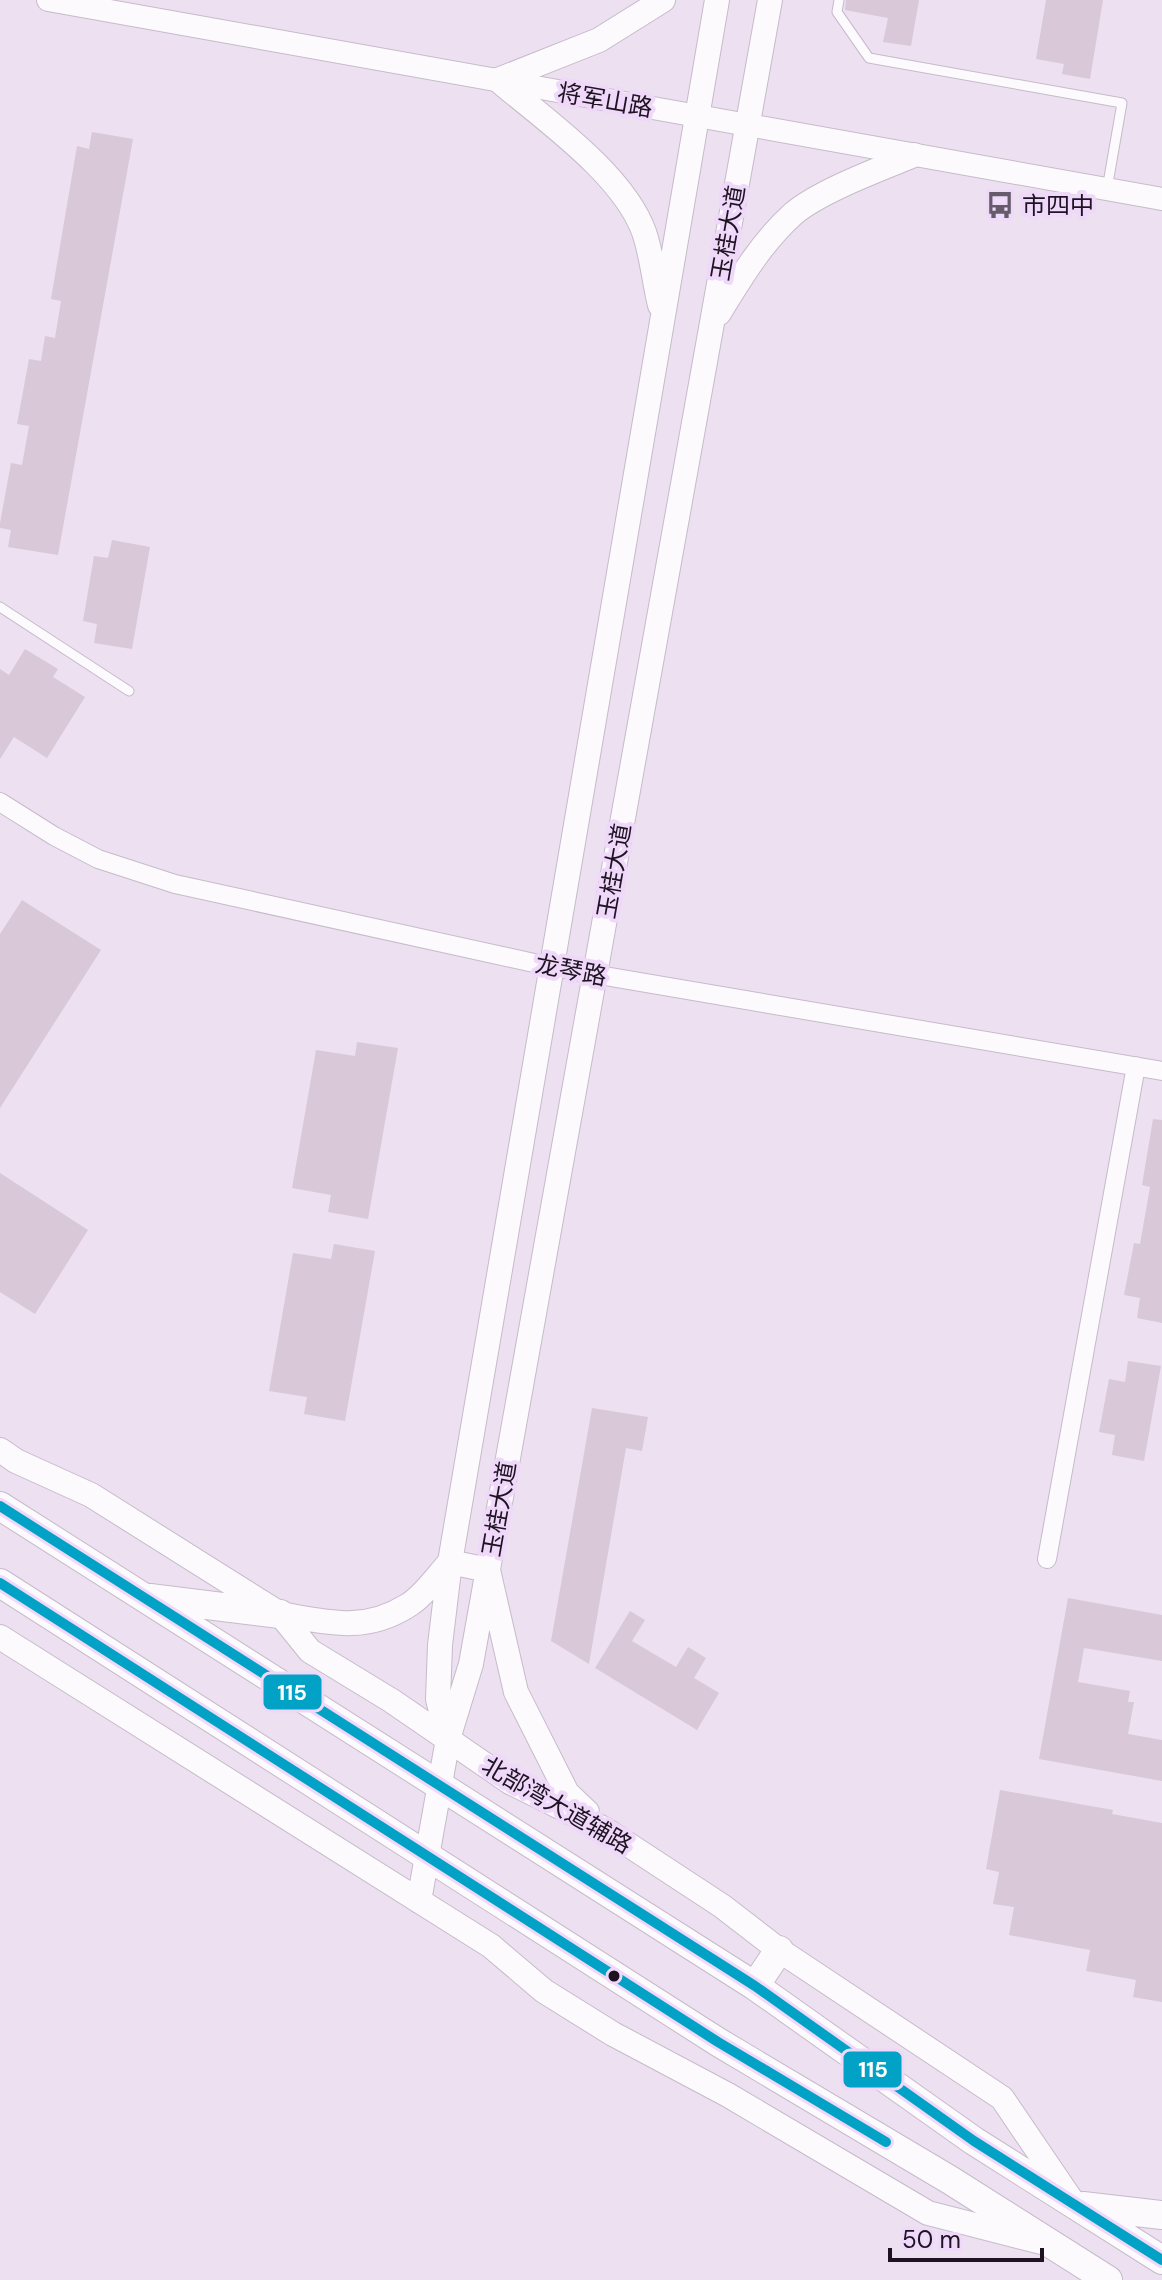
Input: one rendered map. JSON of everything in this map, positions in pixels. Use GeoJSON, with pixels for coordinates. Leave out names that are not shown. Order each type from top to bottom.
{"type":"FeatureCollection","features":[{"type":"Feature","properties":{"kind":"highway"},"geometry":{"type":"LineString","coordinates":[[0,1506],[755,1986],[974,2141],[1162,2260]]}},
{"type":"Feature","properties":{"kind":"highway"},"geometry":{"type":"LineString","coordinates":[[0,1583],[718,2042],[950,2180],[1108,2280]]}},
{"type":"Feature","properties":{"kind":"highway"},"geometry":{"type":"LineString","coordinates":[[143,1597],[280,1614]]}},
{"type":"Feature","properties":{"kind":"highway"},"geometry":{"type":"LineString","coordinates":[[755,1986],[779,1950]]}},
{"type":"Feature","properties":{"kind":"highway"},"geometry":{"type":"LineString","coordinates":[[1075,2205],[1162,2215]]}},
{"type":"Feature","properties":{"kind":"highway"},"geometry":{"type":"LineString","coordinates":[[1052,2245],[1081,2280]]}},
{"type":"Feature","properties":{"kind":"main road"},"geometry":{"type":"LineString","coordinates":[[663,0],[599,40],[498,80],[614,181],[643,231],[663,319]]}},
{"type":"Feature","properties":{"kind":"main road","name":"玉桂大道"},"geometry":{"type":"LineString","coordinates":[[448,1739],[438,1699],[440,1645],[450,1562],[717,0]]}},
{"type":"Feature","properties":{"kind":"main road","name":"玉桂大道"},"geometry":{"type":"LineString","coordinates":[[419,1901],[448,1739],[471,1664],[770,0]]}},
{"type":"Feature","properties":{"kind":"main road"},"geometry":{"type":"LineString","coordinates":[[712,325],[754,257],[795,213],[842,186],[914,155]]}},
{"type":"Feature","properties":{"kind":"main road","name":"北部湾大道辅路"},"geometry":{"type":"LineString","coordinates":[[0,1450],[16,1461],[91,1495],[280,1614],[310,1651],[392,1701],[510,1782],[606,1830],[722,1906],[779,1950],[1002,2098],[1075,2205]]}},
{"type":"Feature","properties":{"kind":"main road"},"geometry":{"type":"LineString","coordinates":[[280,1614],[324,1622],[370,1624],[409,1605],[450,1562],[488,1570],[516,1692],[567,1793],[606,1830]]}},
{"type":"Feature","properties":{"kind":"main road"},"geometry":{"type":"LineString","coordinates":[[0,1637],[491,1946],[544,1991],[613,2034],[728,2095],[928,2213],[1052,2245]]}},
{"type":"Feature","properties":{"kind":"street","name":"将军山路"},"geometry":{"type":"LineString","coordinates":[[48,0],[1162,199]]}},
{"type":"Feature","properties":{"kind":"street","name":"龙琴路"},"geometry":{"type":"LineString","coordinates":[[0,802],[98,859],[175,884],[552,967],[1162,1071]]}},
{"type":"Feature","properties":{"kind":"street"},"geometry":{"type":"LineString","coordinates":[[1047,1559],[1136,1066]]}},
{"type":"Feature","properties":{"kind":"lane"},"geometry":{"type":"LineString","coordinates":[[839,0],[837,12],[869,58],[1122,103],[1107,189]]}},
{"type":"Feature","properties":{"kind":"lane"},"geometry":{"type":"LineString","coordinates":[[0,607],[129,691]]}},
{"type":"Feature","properties":{"kind":"building"},"geometry":{"type":"Polygon","coordinates":[[[846,0],[919,0],[911,46],[883,42],[888,18],[845,10],[846,0]]]}},
{"type":"Feature","properties":{"kind":"building"},"geometry":{"type":"Polygon","coordinates":[[[1046,0],[1103,0],[1090,79],[1062,74],[1064,64],[1036,59],[1046,0]]]}},
{"type":"Feature","properties":{"kind":"building"},"geometry":{"type":"Polygon","coordinates":[[[92,132],[133,139],[58,555],[8,547],[11,530],[0,528],[0,523],[11,463],[22,465],[29,426],[17,424],[29,359],[41,361],[45,336],[55,338],[61,301],[51,299],[77,146],[89,149],[92,132]]]}},
{"type":"Feature","properties":{"kind":"building"},"geometry":{"type":"Polygon","coordinates":[[[112,540],[150,547],[132,649],[94,643],[97,624],[83,621],[94,556],[108,558],[112,540]]]}},
{"type":"Feature","properties":{"kind":"building"},"geometry":{"type":"Polygon","coordinates":[[[25,649],[58,669],[53,677],[85,697],[47,758],[14,737],[0,759],[0,669],[9,675],[25,649]]]}},
{"type":"Feature","properties":{"kind":"building"},"geometry":{"type":"Polygon","coordinates":[[[22,900],[101,950],[0,1108],[0,934],[22,900]]]}},
{"type":"Feature","properties":{"kind":"building"},"geometry":{"type":"Polygon","coordinates":[[[357,1042],[398,1048],[368,1219],[328,1212],[331,1195],[292,1188],[316,1050],[355,1056],[357,1042]]]}},
{"type":"Feature","properties":{"kind":"building"},"geometry":{"type":"Polygon","coordinates":[[[1153,1119],[1162,1120],[1162,1323],[1137,1318],[1140,1298],[1124,1295],[1134,1243],[1140,1244],[1150,1187],[1142,1185],[1153,1119]]]}},
{"type":"Feature","properties":{"kind":"building"},"geometry":{"type":"Polygon","coordinates":[[[0,1173],[88,1230],[35,1314],[0,1292],[0,1173]]]}},
{"type":"Feature","properties":{"kind":"building"},"geometry":{"type":"Polygon","coordinates":[[[334,1244],[375,1251],[345,1421],[304,1414],[307,1397],[269,1391],[293,1253],[331,1259],[334,1244]]]}},
{"type":"Feature","properties":{"kind":"building"},"geometry":{"type":"Polygon","coordinates":[[[1128,1361],[1161,1366],[1144,1461],[1112,1455],[1115,1435],[1099,1432],[1109,1379],[1125,1382],[1128,1361]]]}},
{"type":"Feature","properties":{"kind":"building"},"geometry":{"type":"Polygon","coordinates":[[[592,1408],[648,1417],[642,1451],[626,1448],[589,1664],[551,1641],[592,1408]]]}},
{"type":"Feature","properties":{"kind":"building"},"geometry":{"type":"Polygon","coordinates":[[[1068,1598],[1162,1615],[1162,1661],[1084,1648],[1078,1682],[1130,1691],[1128,1702],[1134,1702],[1128,1734],[1162,1740],[1162,1781],[1039,1759],[1068,1598]]]}},
{"type":"Feature","properties":{"kind":"building"},"geometry":{"type":"Polygon","coordinates":[[[630,1611],[645,1620],[632,1641],[676,1667],[688,1647],[706,1658],[694,1678],[719,1693],[697,1730],[595,1668],[630,1611]]]}},
{"type":"Feature","properties":{"kind":"building"},"geometry":{"type":"Polygon","coordinates":[[[1000,1790],[1113,1810],[1112,1814],[1162,1823],[1162,2002],[1133,1997],[1136,1980],[1086,1971],[1090,1950],[1009,1935],[1014,1907],[993,1904],[999,1872],[986,1869],[1000,1790]]]}},
{"type":"Feature","properties":{"kind":"transit line","name":"115"},"geometry":{"type":"LineString","coordinates":[[0,1506],[755,1986],[974,2141],[1162,2260]]}},
{"type":"Feature","properties":{"kind":"transit line","name":"115"},"geometry":{"type":"LineString","coordinates":[[0,1583],[718,2042],[886,2142]]}},
{"type":"Feature","properties":{"kind":"place","name":"市四中"},"geometry":{"type":"Point","coordinates":[1000,205]}}]}
